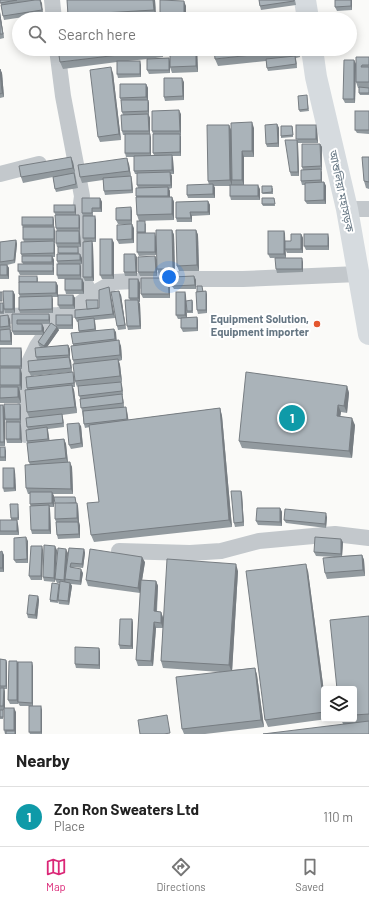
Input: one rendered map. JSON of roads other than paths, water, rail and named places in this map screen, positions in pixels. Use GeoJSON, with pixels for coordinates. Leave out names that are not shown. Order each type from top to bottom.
{"type":"FeatureCollection","features":[{"type":"Feature","properties":{"kind":"highway"},"geometry":{"type":"LineString","coordinates":[[305,0],[307,12]]}},
{"type":"Feature","properties":{"kind":"highway","name":"আশুলিয়া মহাসড়ক"},"geometry":{"type":"LineString","coordinates":[[313,56],[316,77],[347,209],[369,334]]}},
{"type":"Feature","properties":{"kind":"street"},"geometry":{"type":"LineString","coordinates":[[52,0],[53,12]]}},
{"type":"Feature","properties":{"kind":"street"},"geometry":{"type":"LineString","coordinates":[[58,56],[63,96],[62,159],[82,196],[80,211],[82,223],[83,279],[92,294]]}},
{"type":"Feature","properties":{"kind":"street"},"geometry":{"type":"LineString","coordinates":[[0,174],[62,159]]}},
{"type":"Feature","properties":{"kind":"street"},"geometry":{"type":"LineString","coordinates":[[347,209],[369,209]]}},
{"type":"Feature","properties":{"kind":"street"},"geometry":{"type":"LineString","coordinates":[[0,316],[59,315],[72,310],[92,294],[114,282],[175,279],[243,279],[358,274]]}},
{"type":"Feature","properties":{"kind":"street"},"geometry":{"type":"LineString","coordinates":[[25,435],[26,369],[37,346],[59,315]]}},
{"type":"Feature","properties":{"kind":"street"},"geometry":{"type":"LineString","coordinates":[[119,551],[190,553],[221,551],[259,541],[335,534],[369,538]]}},
{"type":"Feature","properties":{"kind":"place","name":"Equipment Solution, Equipment importer"},"geometry":{"type":"Point","coordinates":[317,324]}},
{"type":"Feature","properties":{"kind":"place","name":"Zon Ron Sweaters Ltd"},"geometry":{"type":"Point","coordinates":[292,418]}}]}
